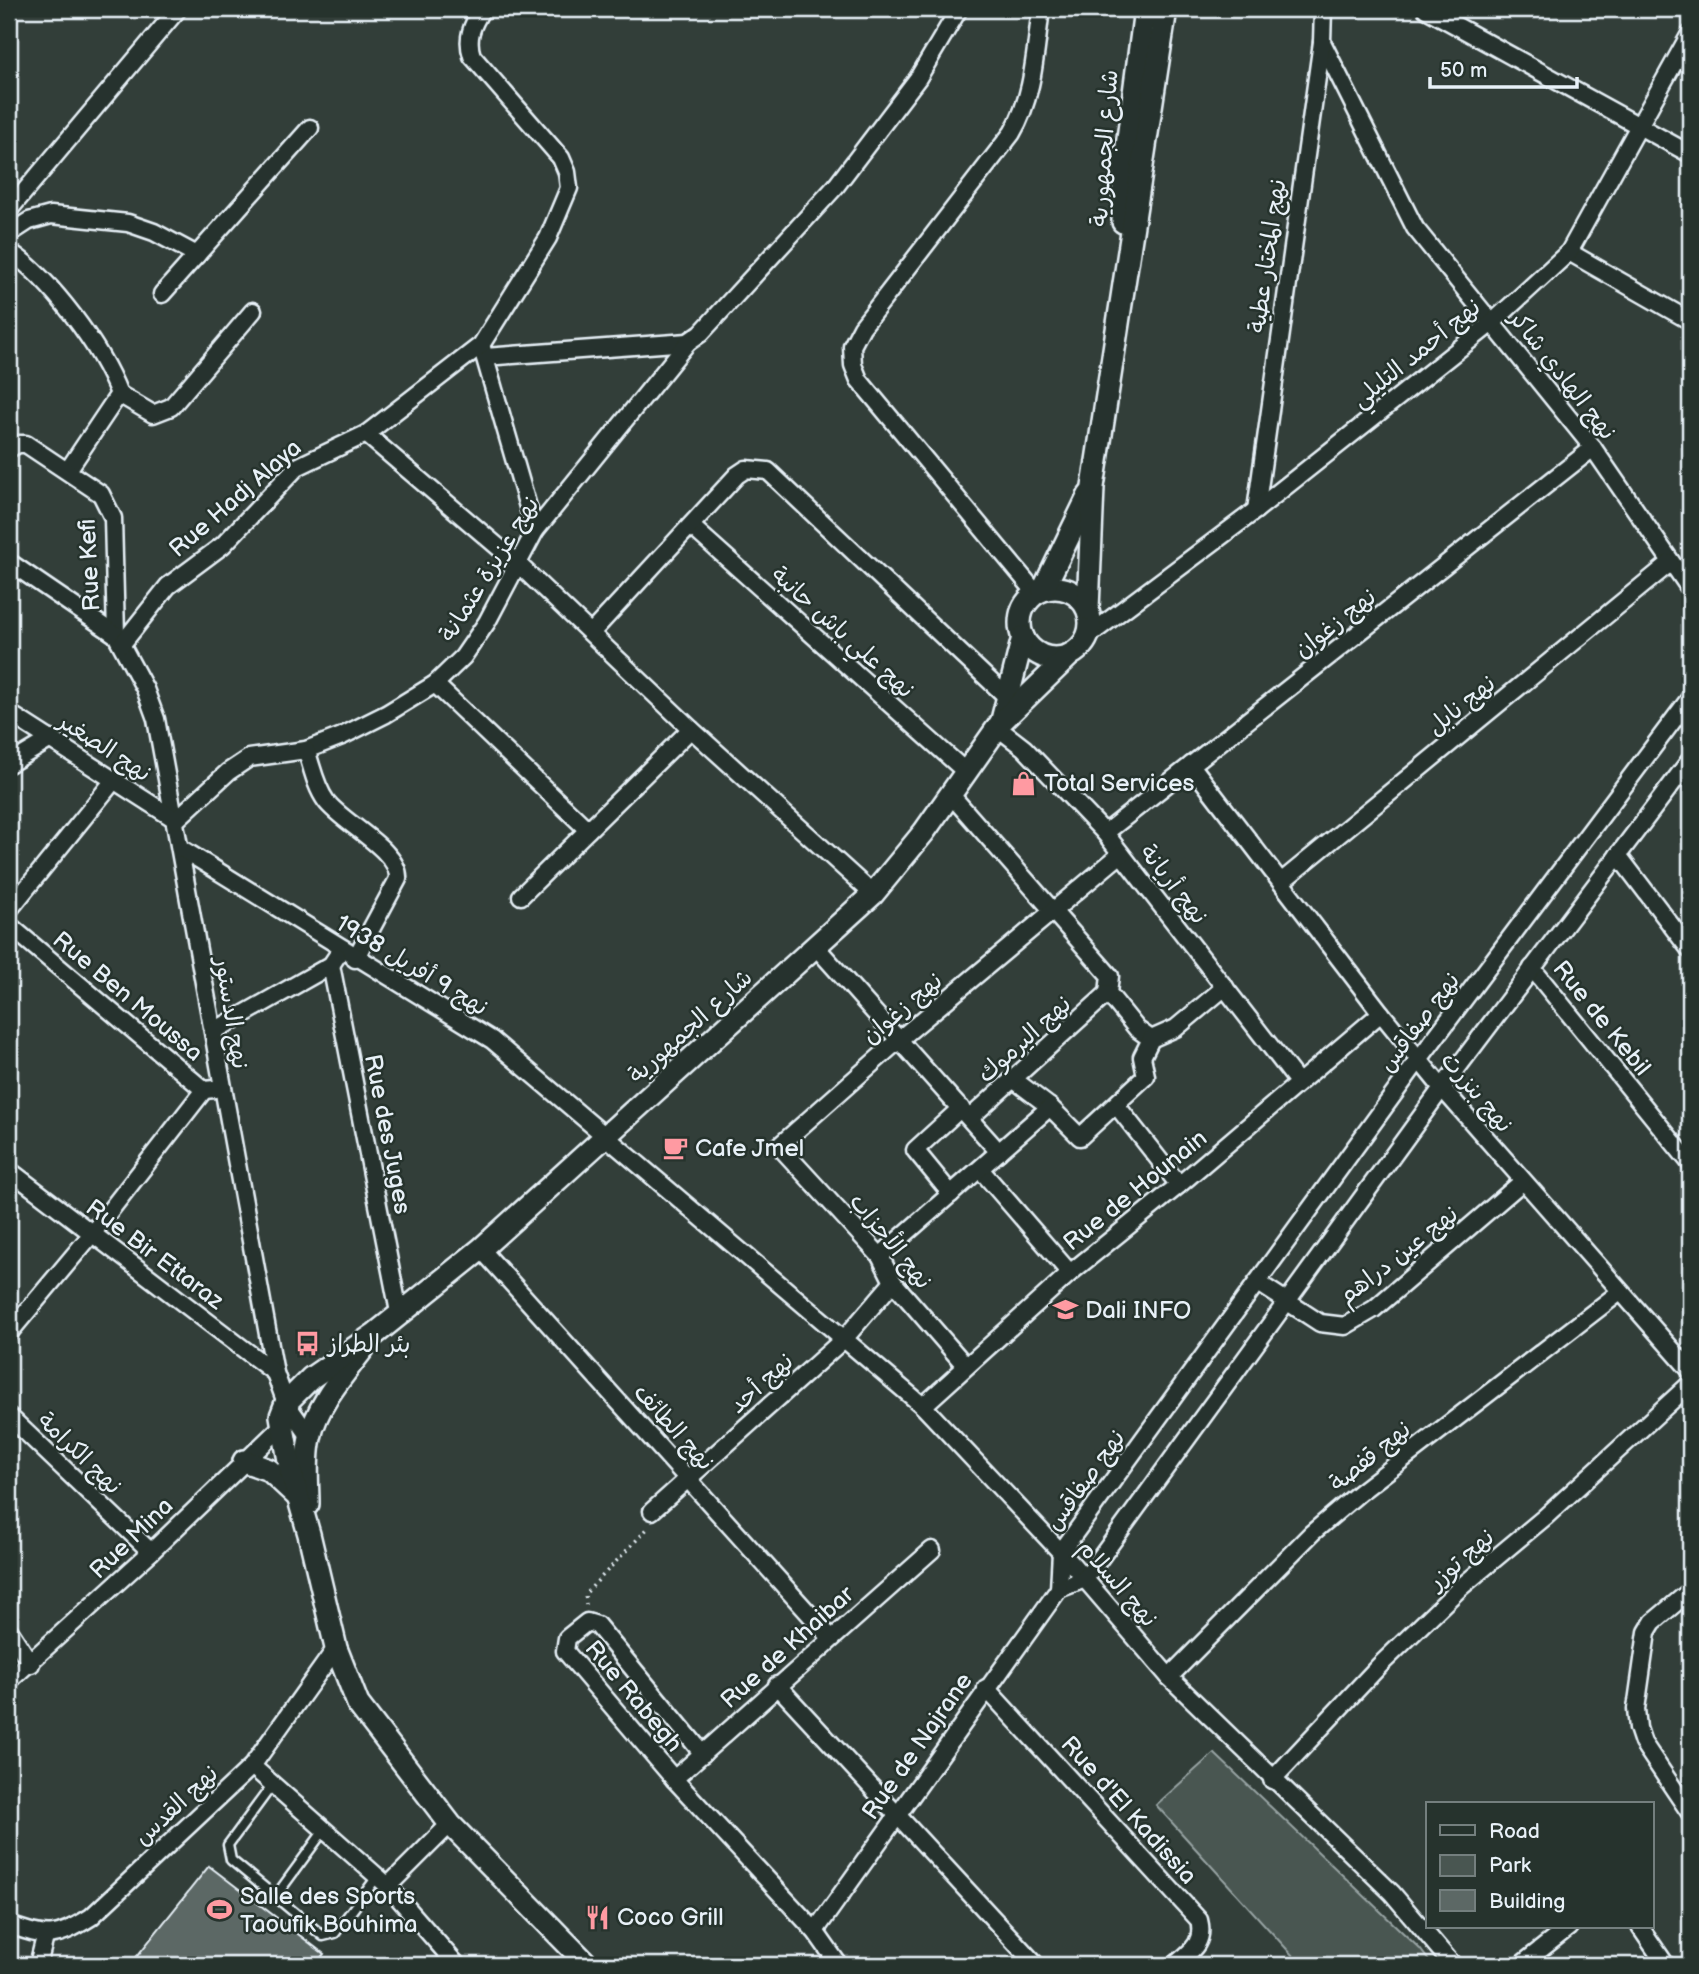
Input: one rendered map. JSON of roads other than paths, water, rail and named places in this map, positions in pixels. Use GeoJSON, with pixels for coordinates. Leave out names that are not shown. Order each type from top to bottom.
{"type":"FeatureCollection","features":[{"type":"Feature","properties":{"kind":"main road","name":"شارع الجمهورية"},"geometry":{"type":"LineString","coordinates":[[1123,291],[1124,169],[1144,9]]}},
{"type":"Feature","properties":{"kind":"main road"},"geometry":{"type":"LineString","coordinates":[[1023,638],[1037,654],[1059,659],[1069,656],[1088,636],[1091,618],[1088,609],[1093,487],[1166,9]]}},
{"type":"Feature","properties":{"kind":"main road"},"geometry":{"type":"LineString","coordinates":[[1039,592],[1093,487]]}},
{"type":"Feature","properties":{"kind":"main road"},"geometry":{"type":"LineString","coordinates":[[1000,725],[1023,638],[1020,618],[1028,600],[1039,592],[1053,588],[1074,593],[1088,609]]}},
{"type":"Feature","properties":{"kind":"main road","name":"شارع الجمهورية"},"geometry":{"type":"LineString","coordinates":[[375,1334],[399,1312],[481,1249],[817,948],[873,894],[951,795],[1000,725],[1069,656]]}},
{"type":"Feature","properties":{"kind":"main road"},"geometry":{"type":"LineString","coordinates":[[375,1334],[311,1378],[286,1403],[282,1426],[336,1647],[358,1704],[450,1824],[588,1965]]}},
{"type":"Feature","properties":{"kind":"main road"},"geometry":{"type":"LineString","coordinates":[[309,1534],[307,1465],[310,1437],[328,1398],[375,1334]]}},
{"type":"Feature","properties":{"kind":"main road"},"geometry":{"type":"LineString","coordinates":[[244,1461],[269,1470],[297,1496]]}},
{"type":"Feature","properties":{"kind":"street"},"geometry":{"type":"LineString","coordinates":[[9,210],[178,9]]}},
{"type":"Feature","properties":{"kind":"street","name":"Rue Hadj Alaya"},"geometry":{"type":"LineString","coordinates":[[119,640],[168,586],[223,545],[297,467],[366,433],[483,351],[533,266],[569,188],[567,172],[561,158],[471,56],[468,43],[473,23],[482,9]]}},
{"type":"Feature","properties":{"kind":"street","name":"نهج عزيزة عثمانة"},"geometry":{"type":"LineString","coordinates":[[176,820],[248,758],[306,750],[386,714],[435,684],[463,657],[486,622],[536,531],[688,342],[722,312],[836,186],[918,78],[959,9]]}},
{"type":"Feature","properties":{"kind":"street"},"geometry":{"type":"LineString","coordinates":[[1039,592],[859,380],[853,365],[852,346],[883,296],[1012,133],[1023,115],[1029,94],[1041,9]]}},
{"type":"Feature","properties":{"kind":"street","name":"نهج المختار عطية"},"geometry":{"type":"LineString","coordinates":[[1256,510],[1322,42],[1323,9]]}},
{"type":"Feature","properties":{"kind":"street"},"geometry":{"type":"LineString","coordinates":[[1426,9],[1690,154]]}},
{"type":"Feature","properties":{"kind":"street","name":"نهج أحمد التليلي"},"geometry":{"type":"LineString","coordinates":[[1088,636],[1256,510],[1493,322],[1569,252],[1690,34]]}},
{"type":"Feature","properties":{"kind":"street","name":"نهج الهادي شاكر"},"geometry":{"type":"LineString","coordinates":[[1322,42],[1415,228],[1592,448],[1670,564],[1690,589]]}},
{"type":"Feature","properties":{"kind":"street"},"geometry":{"type":"LineString","coordinates":[[162,294],[310,128]]}},
{"type":"Feature","properties":{"kind":"street"},"geometry":{"type":"LineString","coordinates":[[9,234],[29,221],[51,215],[128,223],[154,232],[197,255]]}},
{"type":"Feature","properties":{"kind":"street"},"geometry":{"type":"LineString","coordinates":[[9,251],[48,288],[81,329],[110,370],[120,394],[153,414],[171,407],[253,311]]}},
{"type":"Feature","properties":{"kind":"street"},"geometry":{"type":"LineString","coordinates":[[1569,252],[1690,321]]}},
{"type":"Feature","properties":{"kind":"street"},"geometry":{"type":"LineString","coordinates":[[536,531],[483,351],[688,342]]}},
{"type":"Feature","properties":{"kind":"street"},"geometry":{"type":"LineString","coordinates":[[68,470],[120,394]]}},
{"type":"Feature","properties":{"kind":"street"},"geometry":{"type":"LineString","coordinates":[[366,433],[517,564],[691,729],[873,894]]}},
{"type":"Feature","properties":{"kind":"street","name":"Rue Kefi"},"geometry":{"type":"LineString","coordinates":[[9,449],[18,444],[26,444],[101,494],[113,518],[119,640]]}},
{"type":"Feature","properties":{"kind":"street","name":"نهج زغوان"},"geometry":{"type":"LineString","coordinates":[[1105,833],[1592,448]]}},
{"type":"Feature","properties":{"kind":"street"},"geometry":{"type":"LineString","coordinates":[[591,633],[737,475],[746,469],[768,471],[1007,697]]}},
{"type":"Feature","properties":{"kind":"street","name":"نهج علي باش حانبة"},"geometry":{"type":"LineString","coordinates":[[691,526],[966,772]]}},
{"type":"Feature","properties":{"kind":"street"},"geometry":{"type":"LineString","coordinates":[[9,562],[119,640]]}},
{"type":"Feature","properties":{"kind":"street","name":"نهج نابل"},"geometry":{"type":"LineString","coordinates":[[1281,882],[1670,564]]}},
{"type":"Feature","properties":{"kind":"street","name":"نهج الدستور"},"geometry":{"type":"LineString","coordinates":[[119,640],[156,719],[182,849],[214,1031],[221,1089],[275,1373],[286,1403],[310,1437]]}},
{"type":"Feature","properties":{"kind":"street"},"geometry":{"type":"LineString","coordinates":[[435,684],[588,830]]}},
{"type":"Feature","properties":{"kind":"street","name":"نهج صفاقس"},"geometry":{"type":"LineString","coordinates":[[1059,1589],[1061,1552],[1420,1058],[1690,698]]}},
{"type":"Feature","properties":{"kind":"street","name":"نهج الصغير"},"geometry":{"type":"LineString","coordinates":[[9,713],[176,820]]}},
{"type":"Feature","properties":{"kind":"street","name":"نهج أريانة"},"geometry":{"type":"LineString","coordinates":[[1000,725],[1105,833],[1298,1082]]}},
{"type":"Feature","properties":{"kind":"street"},"geometry":{"type":"LineString","coordinates":[[521,896],[691,729]]}},
{"type":"Feature","properties":{"kind":"street"},"geometry":{"type":"LineString","coordinates":[[9,764],[51,739]]}},
{"type":"Feature","properties":{"kind":"street"},"geometry":{"type":"LineString","coordinates":[[306,750],[317,784],[328,804],[391,858],[399,870],[398,879],[355,959]]}},
{"type":"Feature","properties":{"kind":"street"},"geometry":{"type":"LineString","coordinates":[[1059,1589],[1085,1579],[1442,1088],[1690,760]]}},
{"type":"Feature","properties":{"kind":"street","name":"نهج بنزرت"},"geometry":{"type":"LineString","coordinates":[[1191,765],[1381,1013],[1442,1088],[1690,1370]]}},
{"type":"Feature","properties":{"kind":"street"},"geometry":{"type":"LineString","coordinates":[[9,910],[115,779]]}},
{"type":"Feature","properties":{"kind":"street"},"geometry":{"type":"LineString","coordinates":[[951,795],[1110,976],[1108,993],[1137,1029],[1151,1039]]}},
{"type":"Feature","properties":{"kind":"street","name":"نهج 9 أفريل 1938"},"geometry":{"type":"LineString","coordinates":[[182,849],[355,959],[463,1020],[492,1040],[604,1138]]}},
{"type":"Feature","properties":{"kind":"street","name":"نهج زغوان"},"geometry":{"type":"LineString","coordinates":[[779,1146],[901,1038],[1121,854]]}},
{"type":"Feature","properties":{"kind":"street"},"geometry":{"type":"LineString","coordinates":[[1618,855],[1690,950]]}},
{"type":"Feature","properties":{"kind":"street","name":"Rue Ben Moussa"},"geometry":{"type":"LineString","coordinates":[[9,925],[204,1090],[221,1089]]}},
{"type":"Feature","properties":{"kind":"street"},"geometry":{"type":"LineString","coordinates":[[817,948],[901,1038],[999,1152]]}},
{"type":"Feature","properties":{"kind":"street"},"geometry":{"type":"LineString","coordinates":[[214,1031],[331,965],[341,950]]}},
{"type":"Feature","properties":{"kind":"street","name":"Rue des Juges"},"geometry":{"type":"LineString","coordinates":[[331,965],[399,1312]]}},
{"type":"Feature","properties":{"kind":"street","name":"Rue de Kebil"},"geometry":{"type":"LineString","coordinates":[[1532,968],[1690,1163]]}},
{"type":"Feature","properties":{"kind":"street"},"geometry":{"type":"LineString","coordinates":[[1013,1079],[1050,1107],[1080,1137],[1117,1106],[1118,1100],[1146,1076],[1142,1057],[1151,1039],[1176,1028],[1225,987]]}},
{"type":"Feature","properties":{"kind":"street","name":"نهج اليرموك"},"geometry":{"type":"LineString","coordinates":[[951,1194],[915,1150],[1013,1079],[1108,993]]}},
{"type":"Feature","properties":{"kind":"street","name":"Rue de Hounain"},"geometry":{"type":"LineString","coordinates":[[923,1406],[965,1365],[1070,1273],[1179,1185],[1381,1013]]}},
{"type":"Feature","properties":{"kind":"street"},"geometry":{"type":"LineString","coordinates":[[9,1333],[91,1235],[204,1090]]}},
{"type":"Feature","properties":{"kind":"street"},"geometry":{"type":"LineString","coordinates":[[1117,1106],[1179,1185]]}},
{"type":"Feature","properties":{"kind":"street"},"geometry":{"type":"LineString","coordinates":[[880,1256],[1050,1107]]}},
{"type":"Feature","properties":{"kind":"street","name":"نهج السلام"},"geometry":{"type":"LineString","coordinates":[[604,1138],[923,1406],[1061,1552],[1169,1676],[1272,1780],[1392,1893],[1453,1965]]}},
{"type":"Feature","properties":{"kind":"street","name":"نهج الأحزاب"},"geometry":{"type":"LineString","coordinates":[[779,1146],[880,1256],[893,1282],[965,1365]]}},
{"type":"Feature","properties":{"kind":"street"},"geometry":{"type":"LineString","coordinates":[[980,1169],[1070,1273]]}},
{"type":"Feature","properties":{"kind":"street","name":"Rue Bir Ettaraz"},"geometry":{"type":"LineString","coordinates":[[9,1170],[275,1373]]}},
{"type":"Feature","properties":{"kind":"street","name":"نهج عين دراهم"},"geometry":{"type":"LineString","coordinates":[[1258,1282],[1287,1303],[1331,1327],[1356,1321],[1522,1182]]}},
{"type":"Feature","properties":{"kind":"street","name":"نهج الطائف"},"geometry":{"type":"LineString","coordinates":[[481,1249],[690,1478],[831,1638]]}},
{"type":"Feature","properties":{"kind":"street","name":"نهج أحد"},"geometry":{"type":"LineString","coordinates":[[652,1511],[845,1338],[893,1282]]}},
{"type":"Feature","properties":{"kind":"street","name":"نهج قفصة"},"geometry":{"type":"LineString","coordinates":[[1169,1676],[1312,1534],[1359,1493],[1619,1292]]}},
{"type":"Feature","properties":{"kind":"street","name":"نهج توزر"},"geometry":{"type":"LineString","coordinates":[[1272,1780],[1380,1665],[1461,1587],[1545,1517],[1690,1384]]}},
{"type":"Feature","properties":{"kind":"street","name":"نهج الكرامة"},"geometry":{"type":"LineString","coordinates":[[9,1416],[151,1552]]}},
{"type":"Feature","properties":{"kind":"street","name":"Rue Mina"},"geometry":{"type":"LineString","coordinates":[[9,1681],[31,1664],[151,1552],[282,1426]]}},
{"type":"Feature","properties":{"kind":"street","name":"Rue de Khaibar"},"geometry":{"type":"LineString","coordinates":[[674,1779],[932,1550]]}},
{"type":"Feature","properties":{"kind":"street","name":"Rue de Najrane"},"geometry":{"type":"LineString","coordinates":[[815,1931],[1059,1589]]}},
{"type":"Feature","properties":{"kind":"street"},"geometry":{"type":"LineString","coordinates":[[1690,1591],[1653,1622],[1647,1632],[1636,1709],[1643,1743],[1690,1813]]}},
{"type":"Feature","properties":{"kind":"street","name":"Rue Rabegh"},"geometry":{"type":"LineString","coordinates":[[703,1754],[597,1625],[587,1622],[567,1638],[565,1651],[674,1779],[815,1931]]}},
{"type":"Feature","properties":{"kind":"street"},"geometry":{"type":"LineString","coordinates":[[9,1630],[31,1664]]}},
{"type":"Feature","properties":{"kind":"street","name":"نهج القدس"},"geometry":{"type":"LineString","coordinates":[[45,1937],[75,1927],[91,1917],[251,1766],[336,1647]]}},
{"type":"Feature","properties":{"kind":"street"},"geometry":{"type":"LineString","coordinates":[[777,1685],[895,1817],[1036,1965]]}},
{"type":"Feature","properties":{"kind":"street","name":"Rue d'El Kadissia"},"geometry":{"type":"LineString","coordinates":[[986,1688],[1199,1920],[1202,1931],[1199,1944],[1175,1965]]}},
{"type":"Feature","properties":{"kind":"street"},"geometry":{"type":"LineString","coordinates":[[251,1766],[382,1881],[457,1965]]}},
{"type":"Feature","properties":{"kind":"street"},"geometry":{"type":"LineString","coordinates":[[382,1881],[450,1824]]}},
{"type":"Feature","properties":{"kind":"street"},"geometry":{"type":"LineString","coordinates":[[9,1925],[45,1937],[38,1965]]}},
{"type":"Feature","properties":{"kind":"street"},"geometry":{"type":"LineString","coordinates":[[1521,1965],[1568,1928]]}},
{"type":"Feature","properties":{"kind":"street"},"geometry":{"type":"LineString","coordinates":[[1641,1928],[1666,1965]]}},
{"type":"Feature","properties":{"kind":"street"},"geometry":{"type":"LineString","coordinates":[[815,1931],[839,1965]]}},
{"type":"Feature","properties":{"kind":"lane"},"geometry":{"type":"LineString","coordinates":[[272,1784],[228,1845],[230,1860],[323,1936],[335,1933],[382,1881]]}},
{"type":"Feature","properties":{"kind":"lane"},"geometry":{"type":"LineString","coordinates":[[281,1889],[325,1829]]}},
{"type":"Feature","properties":{"kind":"place","name":"Total Services"},"geometry":{"type":"Point","coordinates":[1024,783]}},
{"type":"Feature","properties":{"kind":"place","name":"Cafe Jmel"},"geometry":{"type":"Point","coordinates":[675,1148]}},
{"type":"Feature","properties":{"kind":"place","name":"Dali INFO"},"geometry":{"type":"Point","coordinates":[1065,1310]}},
{"type":"Feature","properties":{"kind":"place","name":"بئر الطراز"},"geometry":{"type":"Point","coordinates":[308,1344]}},
{"type":"Feature","properties":{"kind":"place","name":"Salle des Sports Taoufik Bouhima"},"geometry":{"type":"Point","coordinates":[220,1910]}},
{"type":"Feature","properties":{"kind":"place","name":"Coco Grill"},"geometry":{"type":"Point","coordinates":[597,1917]}}]}
